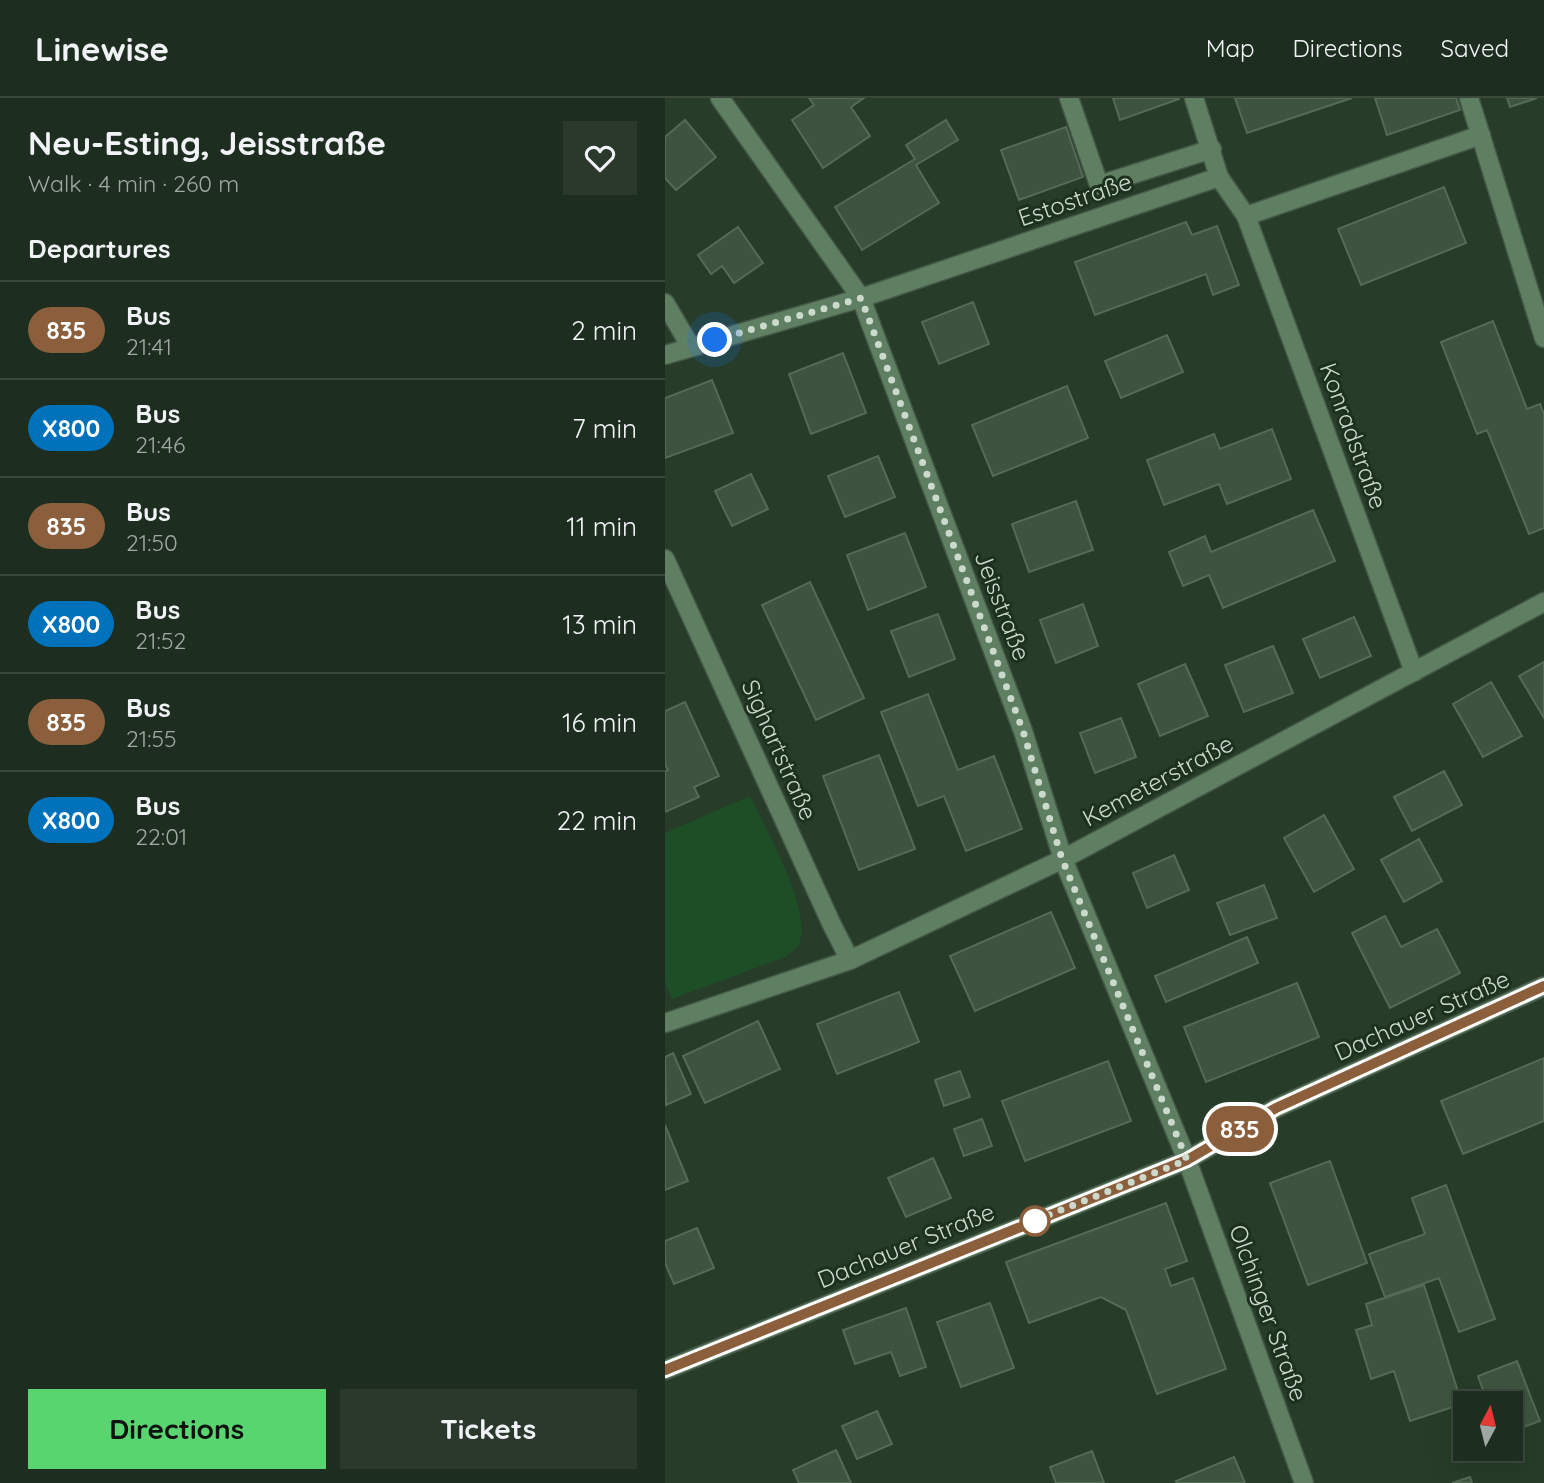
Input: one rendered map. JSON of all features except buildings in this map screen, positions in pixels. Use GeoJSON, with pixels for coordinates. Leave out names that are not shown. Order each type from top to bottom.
{"type":"FeatureCollection","features":[{"type":"Feature","properties":{"kind":"street","name":"Jeisstraße"},"geometry":{"type":"LineString","coordinates":[[720,98],[861,298],[1023,731],[1062,859],[1187,1160]]}},
{"type":"Feature","properties":{"kind":"street"},"geometry":{"type":"LineString","coordinates":[[1069,98],[1099,185],[1212,149]]}},
{"type":"Feature","properties":{"kind":"street"},"geometry":{"type":"LineString","coordinates":[[1194,98],[1219,177],[1247,216],[1481,135]]}},
{"type":"Feature","properties":{"kind":"street"},"geometry":{"type":"LineString","coordinates":[[1469,98],[1544,338]]}},
{"type":"Feature","properties":{"kind":"street","name":"Estostraße"},"geometry":{"type":"LineString","coordinates":[[665,355],[861,298],[1219,177]]}},
{"type":"Feature","properties":{"kind":"street","name":"Konradstraße"},"geometry":{"type":"LineString","coordinates":[[1247,216],[1414,672]]}},
{"type":"Feature","properties":{"kind":"street"},"geometry":{"type":"LineString","coordinates":[[665,303],[691,347]]}},
{"type":"Feature","properties":{"kind":"street","name":"Sighartstraße"},"geometry":{"type":"LineString","coordinates":[[665,559],[850,960]]}},
{"type":"Feature","properties":{"kind":"street","name":"Kemeterstraße"},"geometry":{"type":"LineString","coordinates":[[665,1023],[850,960],[1062,859],[1544,602]]}},
{"type":"Feature","properties":{"kind":"street","name":"Dachauer Straße"},"geometry":{"type":"LineString","coordinates":[[665,1370],[1187,1160],[1276,1108],[1544,986]]}},
{"type":"Feature","properties":{"kind":"street","name":"Olchinger Straße"},"geometry":{"type":"LineString","coordinates":[[1187,1160],[1304,1483]]}},
{"type":"Feature","properties":{"kind":"green space"},"geometry":{"type":"Polygon","coordinates":[[[750,796],[793,889],[802,927],[800,941],[785,957],[672,999],[665,983],[665,833],[750,796]]]}},
{"type":"Feature","properties":{"kind":"bus line","name":"835"},"geometry":{"type":"LineString","coordinates":[[665,1370],[1187,1160],[1276,1108],[1544,986]]}},
{"type":"Feature","properties":{"kind":"route"},"geometry":{"type":"LineString","coordinates":[[715,340],[861,298],[1023,731],[1062,859],[1187,1160],[1031,1222],[1035,1221]]}}]}
